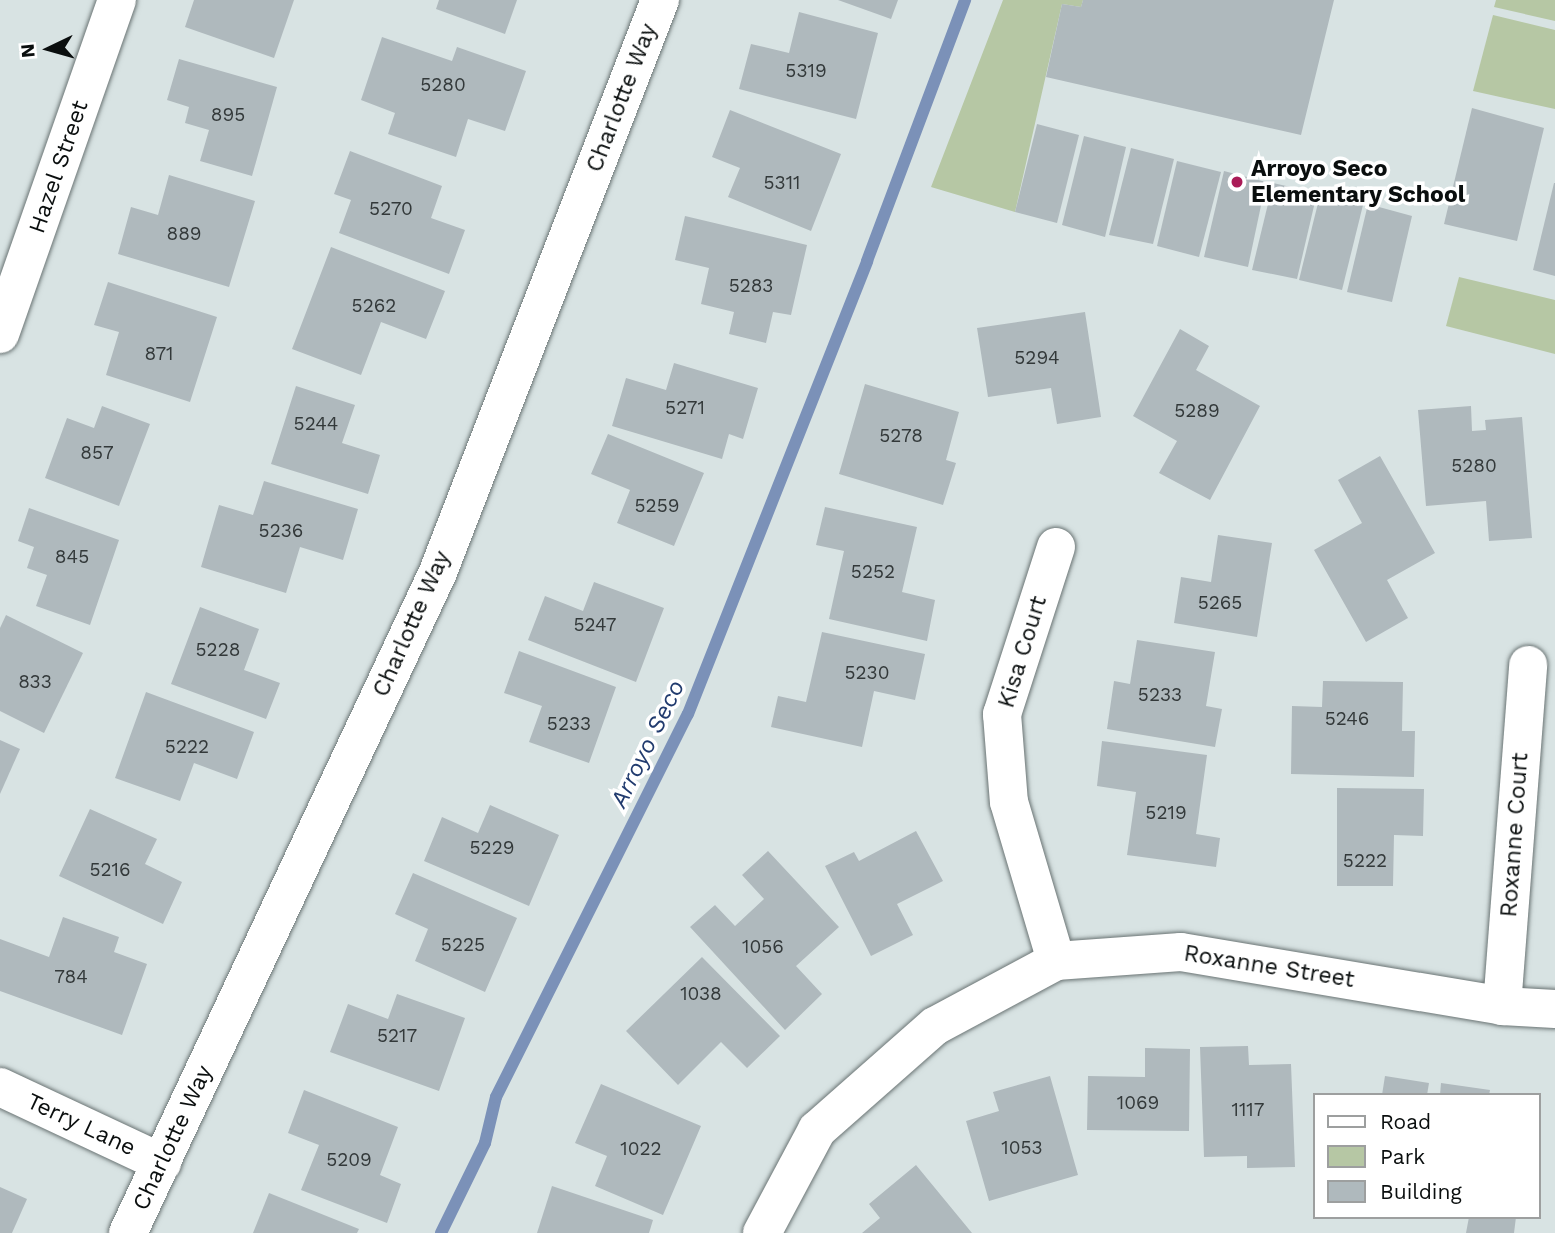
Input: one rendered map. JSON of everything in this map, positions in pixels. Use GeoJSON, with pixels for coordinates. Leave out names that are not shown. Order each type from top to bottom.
{"type":"FeatureCollection","features":[{"type":"Feature","properties":{"kind":"street","name":"Hazel Street"},"geometry":{"type":"LineString","coordinates":[[0,334],[117,0]]}},
{"type":"Feature","properties":{"kind":"street","name":"Charlotte Way"},"geometry":{"type":"LineString","coordinates":[[128,1233],[438,572],[660,0]]}},
{"type":"Feature","properties":{"kind":"street","name":"Kisa Court"},"geometry":{"type":"LineString","coordinates":[[1056,547],[1002,714],[1009,803],[1056,961]]}},
{"type":"Feature","properties":{"kind":"street","name":"Roxanne Court"},"geometry":{"type":"LineString","coordinates":[[1502,1006],[1528,665]]}},
{"type":"Feature","properties":{"kind":"street","name":"Roxanne Street"},"geometry":{"type":"LineString","coordinates":[[762,1233],[817,1130],[935,1026],[1056,961],[1181,952],[1502,1006],[1555,1009]]}},
{"type":"Feature","properties":{"kind":"street","name":"Terry Lane"},"geometry":{"type":"LineString","coordinates":[[0,1087],[162,1163]]}},
{"type":"Feature","properties":{"kind":"green space"},"geometry":{"type":"Polygon","coordinates":[[[1003,0],[1083,0],[1081,7],[1062,4],[1015,212],[931,187],[1003,0]]]}},
{"type":"Feature","properties":{"kind":"green space"},"geometry":{"type":"Polygon","coordinates":[[[1496,0],[1555,0],[1555,21],[1494,7],[1496,0]]]}},
{"type":"Feature","properties":{"kind":"green space"},"geometry":{"type":"Polygon","coordinates":[[[1493,15],[1555,30],[1555,109],[1473,91],[1493,15]]]}},
{"type":"Feature","properties":{"kind":"green space"},"geometry":{"type":"Polygon","coordinates":[[[1459,277],[1555,300],[1555,354],[1446,326],[1459,277]]]}},
{"type":"Feature","properties":{"kind":"building"},"geometry":{"type":"Polygon","coordinates":[[[194,0],[294,0],[274,58],[185,27],[194,0]]]}},
{"type":"Feature","properties":{"kind":"building"},"geometry":{"type":"Polygon","coordinates":[[[439,0],[517,0],[505,34],[436,9],[439,0]]]}},
{"type":"Feature","properties":{"kind":"building"},"geometry":{"type":"Polygon","coordinates":[[[838,0],[898,0],[891,19],[838,0]]]}},
{"type":"Feature","properties":{"kind":"building"},"geometry":{"type":"Polygon","coordinates":[[[1083,0],[1334,0],[1301,135],[1046,77],[1062,4],[1081,7],[1083,0]]]}},
{"type":"Feature","properties":{"kind":"building"},"geometry":{"type":"Polygon","coordinates":[[[799,12],[878,33],[856,119],[739,89],[751,44],[789,53],[799,12]]]}},
{"type":"Feature","properties":{"kind":"building"},"geometry":{"type":"Polygon","coordinates":[[[382,37],[452,61],[457,47],[526,71],[505,131],[468,119],[456,157],[388,134],[395,113],[361,100],[382,37]]]}},
{"type":"Feature","properties":{"kind":"building"},"geometry":{"type":"Polygon","coordinates":[[[179,59],[277,87],[252,176],[200,161],[209,130],[185,123],[189,107],[167,100],[179,59]]]}},
{"type":"Feature","properties":{"kind":"building"},"geometry":{"type":"Polygon","coordinates":[[[1472,108],[1544,128],[1517,241],[1444,224],[1472,108]]]}},
{"type":"Feature","properties":{"kind":"building"},"geometry":{"type":"Polygon","coordinates":[[[730,110],[841,154],[811,231],[728,197],[740,168],[712,157],[730,110]]]}},
{"type":"Feature","properties":{"kind":"building"},"geometry":{"type":"Polygon","coordinates":[[[1037,124],[1079,135],[1057,223],[1015,212],[1037,124]]]}},
{"type":"Feature","properties":{"kind":"building"},"geometry":{"type":"Polygon","coordinates":[[[1084,136],[1126,147],[1105,237],[1062,225],[1084,136]]]}},
{"type":"Feature","properties":{"kind":"building"},"geometry":{"type":"Polygon","coordinates":[[[1131,148],[1174,159],[1153,244],[1109,235],[1131,148]]]}},
{"type":"Feature","properties":{"kind":"building"},"geometry":{"type":"Polygon","coordinates":[[[350,151],[442,186],[431,218],[465,230],[449,274],[339,233],[351,200],[334,194],[350,151]]]}},
{"type":"Feature","properties":{"kind":"building"},"geometry":{"type":"Polygon","coordinates":[[[1177,161],[1221,172],[1199,257],[1157,246],[1177,161]]]}},
{"type":"Feature","properties":{"kind":"building"},"geometry":{"type":"Polygon","coordinates":[[[1224,171],[1266,182],[1248,267],[1204,257],[1224,171]]]}},
{"type":"Feature","properties":{"kind":"building"},"geometry":{"type":"Polygon","coordinates":[[[169,175],[255,201],[229,287],[118,254],[131,207],[158,215],[169,175]]]}},
{"type":"Feature","properties":{"kind":"building"},"geometry":{"type":"Polygon","coordinates":[[[1273,183],[1317,193],[1297,279],[1252,270],[1273,183]]]}},
{"type":"Feature","properties":{"kind":"building"},"geometry":{"type":"Polygon","coordinates":[[[1555,183],[1555,276],[1533,270],[1555,183]]]}},
{"type":"Feature","properties":{"kind":"building"},"geometry":{"type":"Polygon","coordinates":[[[1320,195],[1363,205],[1342,290],[1299,280],[1320,195]]]}},
{"type":"Feature","properties":{"kind":"building"},"geometry":{"type":"Polygon","coordinates":[[[1368,204],[1412,216],[1392,302],[1347,292],[1368,204]]]}},
{"type":"Feature","properties":{"kind":"building"},"geometry":{"type":"Polygon","coordinates":[[[685,216],[807,245],[791,315],[773,312],[766,343],[729,334],[734,312],[701,304],[709,268],[675,260],[685,216]]]}},
{"type":"Feature","properties":{"kind":"building"},"geometry":{"type":"Polygon","coordinates":[[[331,247],[445,291],[426,339],[381,322],[361,375],[292,349],[331,247]]]}},
{"type":"Feature","properties":{"kind":"building"},"geometry":{"type":"Polygon","coordinates":[[[108,282],[217,317],[190,402],[106,375],[119,332],[94,325],[108,282]]]}},
{"type":"Feature","properties":{"kind":"building"},"geometry":{"type":"Polygon","coordinates":[[[1085,312],[1101,417],[1057,424],[1051,388],[988,397],[977,328],[1085,312]]]}},
{"type":"Feature","properties":{"kind":"building"},"geometry":{"type":"Polygon","coordinates":[[[1180,329],[1209,346],[1196,370],[1260,406],[1210,500],[1159,473],[1177,441],[1133,416],[1180,329]]]}},
{"type":"Feature","properties":{"kind":"building"},"geometry":{"type":"Polygon","coordinates":[[[674,363],[758,388],[743,439],[729,434],[722,459],[612,426],[626,378],[666,390],[674,363]]]}},
{"type":"Feature","properties":{"kind":"building"},"geometry":{"type":"Polygon","coordinates":[[[865,384],[959,412],[946,460],[956,463],[943,505],[839,474],[865,384]]]}},
{"type":"Feature","properties":{"kind":"building"},"geometry":{"type":"Polygon","coordinates":[[[296,386],[355,405],[342,443],[380,455],[368,494],[271,464],[296,386]]]}},
{"type":"Feature","properties":{"kind":"building"},"geometry":{"type":"Polygon","coordinates":[[[102,406],[150,424],[119,506],[45,478],[67,418],[94,428],[102,406]]]}},
{"type":"Feature","properties":{"kind":"building"},"geometry":{"type":"Polygon","coordinates":[[[1471,406],[1472,431],[1486,430],[1485,420],[1522,417],[1532,538],[1489,541],[1486,501],[1426,506],[1418,410],[1471,406]]]}},
{"type":"Feature","properties":{"kind":"building"},"geometry":{"type":"Polygon","coordinates":[[[608,434],[704,473],[674,546],[617,523],[630,490],[591,474],[608,434]]]}},
{"type":"Feature","properties":{"kind":"building"},"geometry":{"type":"Polygon","coordinates":[[[1380,456],[1435,553],[1387,580],[1408,618],[1366,642],[1314,550],[1362,523],[1338,480],[1380,456]]]}},
{"type":"Feature","properties":{"kind":"building"},"geometry":{"type":"Polygon","coordinates":[[[264,481],[358,509],[343,560],[300,547],[286,593],[201,567],[219,505],[253,515],[264,481]]]}},
{"type":"Feature","properties":{"kind":"building"},"geometry":{"type":"Polygon","coordinates":[[[825,507],[917,527],[902,592],[935,600],[927,641],[829,619],[844,551],[816,545],[825,507]]]}},
{"type":"Feature","properties":{"kind":"building"},"geometry":{"type":"Polygon","coordinates":[[[29,508],[119,540],[90,625],[36,606],[47,575],[27,568],[34,547],[18,541],[29,508]]]}},
{"type":"Feature","properties":{"kind":"building"},"geometry":{"type":"Polygon","coordinates":[[[1218,535],[1272,543],[1257,637],[1174,623],[1181,577],[1211,582],[1218,535]]]}},
{"type":"Feature","properties":{"kind":"building"},"geometry":{"type":"Polygon","coordinates":[[[594,582],[664,608],[636,682],[528,640],[545,596],[583,611],[594,582]]]}},
{"type":"Feature","properties":{"kind":"building"},"geometry":{"type":"Polygon","coordinates":[[[200,607],[259,629],[244,670],[280,683],[266,719],[171,684],[200,607]]]}},
{"type":"Feature","properties":{"kind":"building"},"geometry":{"type":"Polygon","coordinates":[[[6,615],[83,653],[44,733],[0,711],[0,628],[6,615]]]}},
{"type":"Feature","properties":{"kind":"building"},"geometry":{"type":"Polygon","coordinates":[[[822,632],[925,654],[915,700],[874,691],[862,747],[771,727],[778,696],[806,702],[822,632]]]}},
{"type":"Feature","properties":{"kind":"building"},"geometry":{"type":"Polygon","coordinates":[[[1137,640],[1215,652],[1206,706],[1222,709],[1215,747],[1107,729],[1114,681],[1130,684],[1137,640]]]}},
{"type":"Feature","properties":{"kind":"building"},"geometry":{"type":"Polygon","coordinates":[[[519,651],[616,687],[589,763],[529,742],[542,706],[504,693],[519,651]]]}},
{"type":"Feature","properties":{"kind":"building"},"geometry":{"type":"Polygon","coordinates":[[[1323,681],[1403,682],[1402,731],[1415,731],[1414,777],[1291,774],[1292,706],[1322,707],[1323,681]]]}},
{"type":"Feature","properties":{"kind":"building"},"geometry":{"type":"Polygon","coordinates":[[[146,692],[254,732],[237,779],[194,763],[180,801],[115,778],[146,692]]]}},
{"type":"Feature","properties":{"kind":"building"},"geometry":{"type":"Polygon","coordinates":[[[0,740],[20,749],[0,794],[0,740]]]}},
{"type":"Feature","properties":{"kind":"building"},"geometry":{"type":"Polygon","coordinates":[[[1102,741],[1207,755],[1196,834],[1220,838],[1216,867],[1127,855],[1136,792],[1097,786],[1102,741]]]}},
{"type":"Feature","properties":{"kind":"building"},"geometry":{"type":"Polygon","coordinates":[[[1337,788],[1424,789],[1423,836],[1394,835],[1393,886],[1337,886],[1337,788]]]}},
{"type":"Feature","properties":{"kind":"building"},"geometry":{"type":"Polygon","coordinates":[[[490,805],[559,835],[529,906],[424,861],[442,817],[478,833],[490,805]]]}},
{"type":"Feature","properties":{"kind":"building"},"geometry":{"type":"Polygon","coordinates":[[[90,809],[157,839],[145,864],[182,882],[163,924],[59,876],[90,809]]]}},
{"type":"Feature","properties":{"kind":"building"},"geometry":{"type":"Polygon","coordinates":[[[916,831],[943,881],[897,904],[913,935],[871,956],[825,866],[854,852],[859,861],[916,831]]]}},
{"type":"Feature","properties":{"kind":"building"},"geometry":{"type":"Polygon","coordinates":[[[768,851],[839,927],[796,966],[822,994],[785,1030],[690,927],[715,905],[735,926],[764,899],[742,875],[768,851]]]}},
{"type":"Feature","properties":{"kind":"building"},"geometry":{"type":"Polygon","coordinates":[[[413,873],[517,918],[485,992],[415,961],[428,929],[395,914],[413,873]]]}},
{"type":"Feature","properties":{"kind":"building"},"geometry":{"type":"Polygon","coordinates":[[[63,917],[119,937],[114,952],[147,964],[122,1035],[0,991],[0,939],[49,957],[63,917]]]}},
{"type":"Feature","properties":{"kind":"building"},"geometry":{"type":"Polygon","coordinates":[[[702,957],[780,1036],[747,1068],[721,1042],[678,1085],[626,1031],[702,957]]]}},
{"type":"Feature","properties":{"kind":"building"},"geometry":{"type":"Polygon","coordinates":[[[397,994],[465,1018],[439,1091],[330,1052],[348,1004],[388,1019],[397,994]]]}},
{"type":"Feature","properties":{"kind":"building"},"geometry":{"type":"Polygon","coordinates":[[[1248,1046],[1249,1065],[1291,1064],[1295,1167],[1247,1168],[1247,1156],[1204,1157],[1200,1047],[1248,1046]]]}},
{"type":"Feature","properties":{"kind":"building"},"geometry":{"type":"Polygon","coordinates":[[[1145,1048],[1190,1049],[1189,1131],[1087,1130],[1088,1076],[1145,1077],[1145,1048]]]}},
{"type":"Feature","properties":{"kind":"building"},"geometry":{"type":"Polygon","coordinates":[[[1050,1076],[1078,1175],[989,1201],[966,1121],[999,1111],[993,1092],[1050,1076]]]}},
{"type":"Feature","properties":{"kind":"building"},"geometry":{"type":"Polygon","coordinates":[[[1385,1076],[1429,1083],[1427,1093],[1382,1093],[1385,1076]]]}},
{"type":"Feature","properties":{"kind":"building"},"geometry":{"type":"Polygon","coordinates":[[[1441,1083],[1490,1090],[1489,1093],[1440,1093],[1441,1083]]]}},
{"type":"Feature","properties":{"kind":"building"},"geometry":{"type":"Polygon","coordinates":[[[601,1084],[701,1126],[663,1215],[595,1186],[607,1156],[575,1143],[601,1084]]]}},
{"type":"Feature","properties":{"kind":"building"},"geometry":{"type":"Polygon","coordinates":[[[304,1090],[398,1127],[380,1175],[401,1184],[387,1223],[301,1190],[319,1145],[288,1133],[304,1090]]]}},
{"type":"Feature","properties":{"kind":"building"},"geometry":{"type":"Polygon","coordinates":[[[916,1165],[972,1233],[862,1233],[880,1218],[869,1204],[916,1165]]]}},
{"type":"Feature","properties":{"kind":"building"},"geometry":{"type":"Polygon","coordinates":[[[552,1186],[653,1220],[649,1233],[537,1233],[552,1186]]]}},
{"type":"Feature","properties":{"kind":"building"},"geometry":{"type":"Polygon","coordinates":[[[0,1187],[27,1199],[12,1233],[0,1233],[0,1187]]]}},
{"type":"Feature","properties":{"kind":"building"},"geometry":{"type":"Polygon","coordinates":[[[269,1193],[359,1229],[357,1233],[253,1233],[269,1193]]]}},
{"type":"Feature","properties":{"kind":"building"},"geometry":{"type":"Polygon","coordinates":[[[1469,1219],[1516,1219],[1514,1233],[1466,1233],[1469,1219]]]}},
{"type":"Feature","properties":{"kind":"waterway","name":"Arroyo Seco"},"geometry":{"type":"LineString","coordinates":[[441,1233],[485,1143],[496,1097],[688,714],[867,261],[965,0]]}},
{"type":"Feature","properties":{"kind":"place","name":"Arroyo Seco Elementary School"},"geometry":{"type":"Point","coordinates":[1237,182]}}]}
